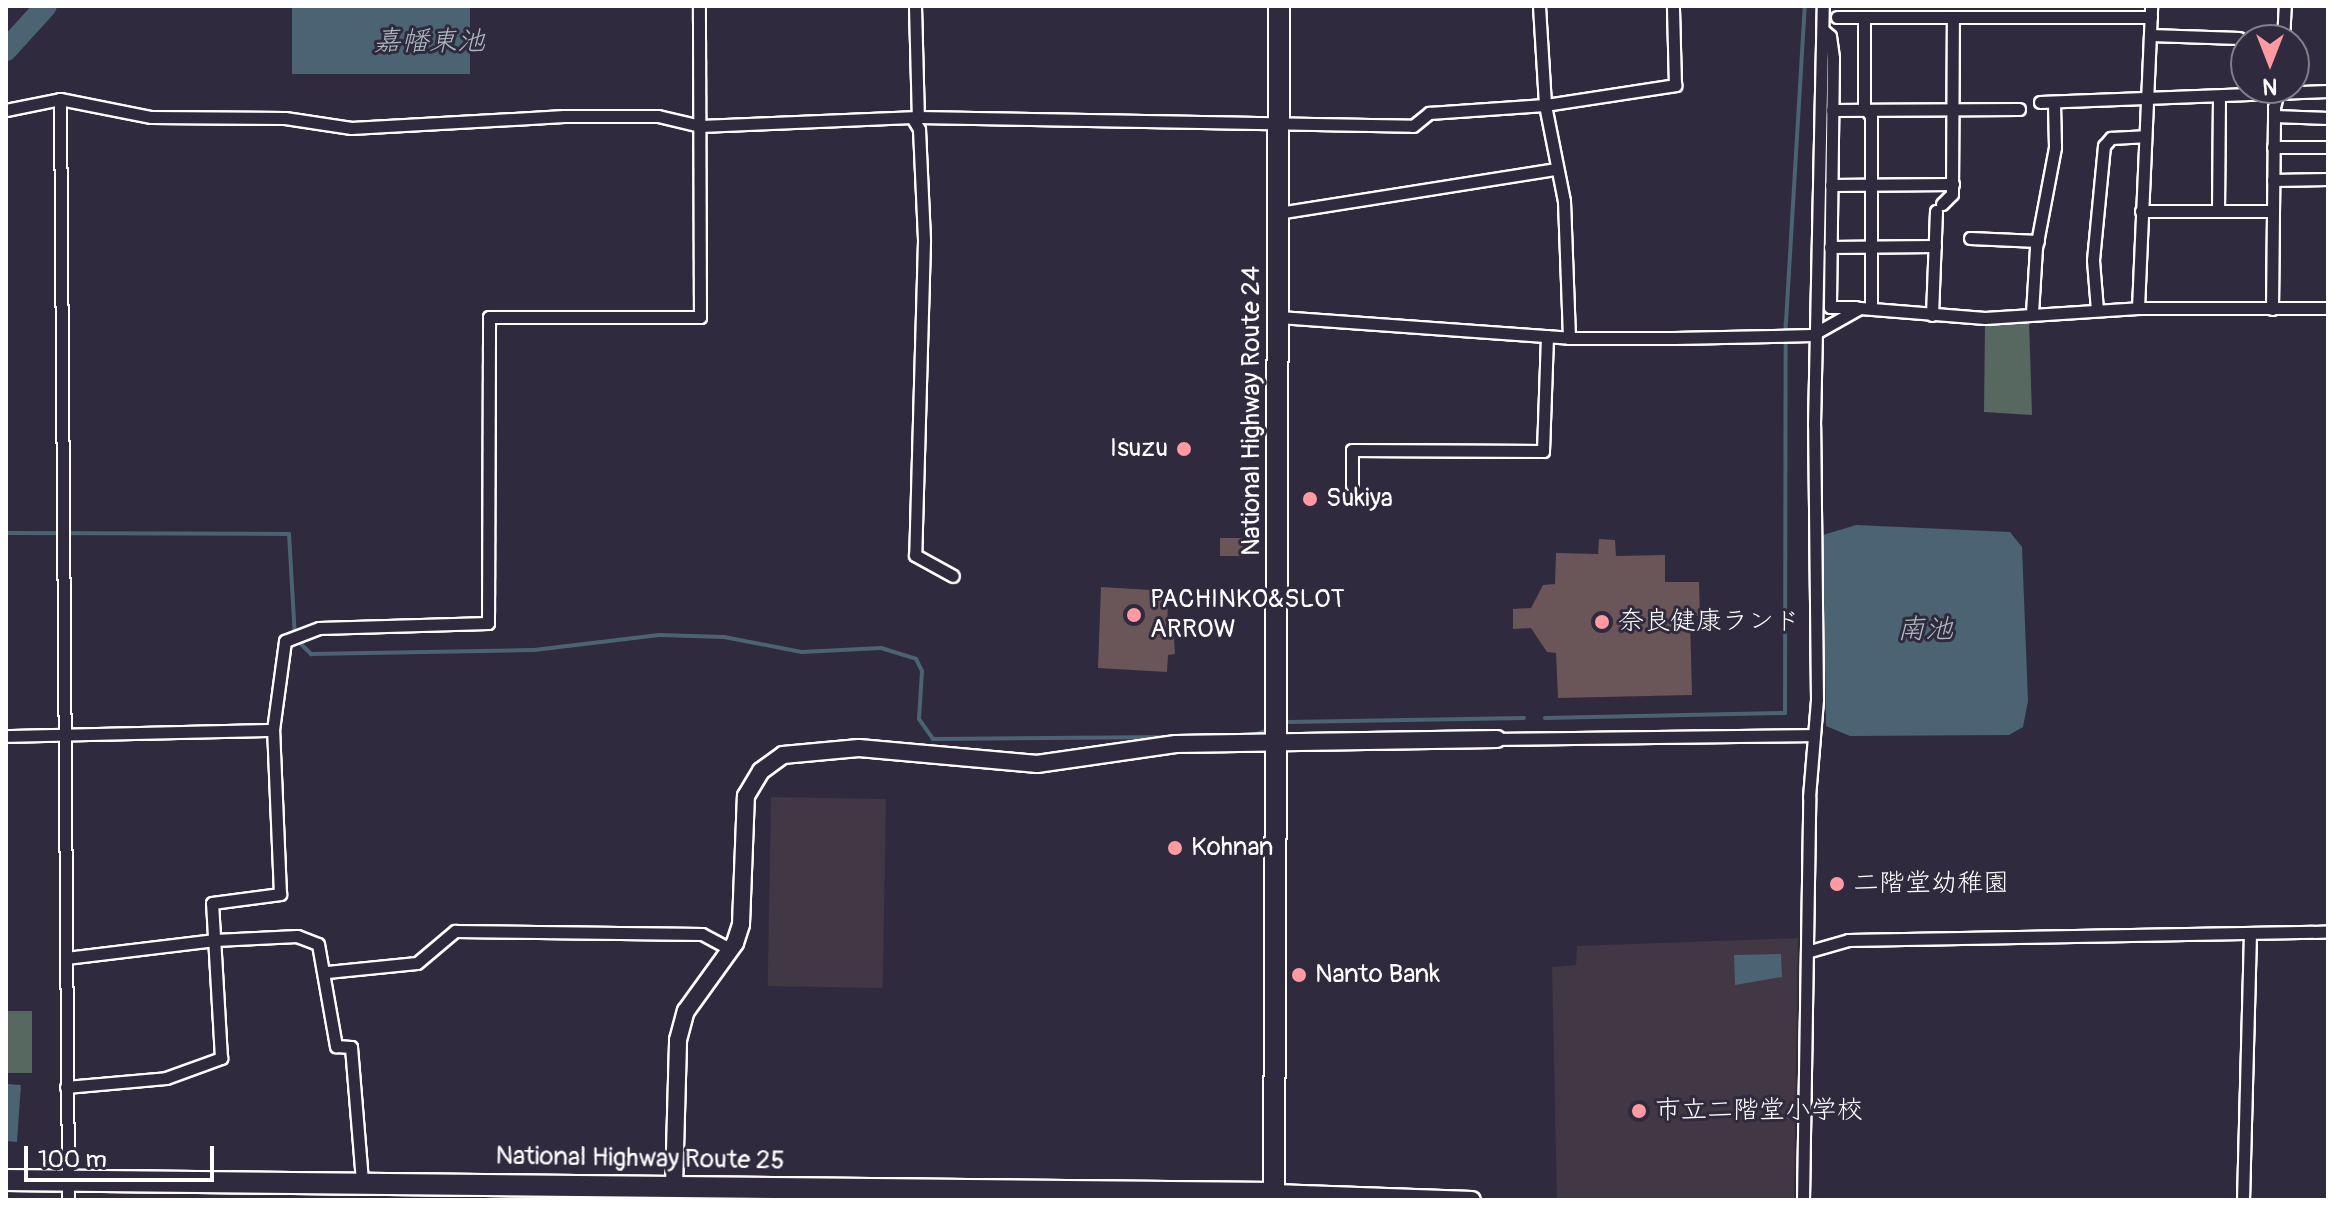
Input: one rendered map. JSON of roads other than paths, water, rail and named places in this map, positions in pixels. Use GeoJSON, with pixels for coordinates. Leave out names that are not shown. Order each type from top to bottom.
{"type":"FeatureCollection","features":[{"type":"Feature","properties":{"kind":"highway","name":"National Highway Route 24"},"geometry":{"type":"LineString","coordinates":[[1274,1197],[1279,6]]}},
{"type":"Feature","properties":{"kind":"highway","name":"National Highway Route 25"},"geometry":{"type":"LineString","coordinates":[[6,1180],[68,1190],[362,1182],[1274,1197]]}},
{"type":"Feature","properties":{"kind":"street"},"geometry":{"type":"LineString","coordinates":[[66,1087],[166,1078],[221,1058],[212,903],[280,894],[273,730],[283,647],[292,633],[488,623],[489,317],[700,317],[699,6]]}},
{"type":"Feature","properties":{"kind":"street"},"geometry":{"type":"LineString","coordinates":[[915,6],[916,118],[924,241],[915,555],[953,576]]}},
{"type":"Feature","properties":{"kind":"street"},"geometry":{"type":"LineString","coordinates":[[1539,6],[1545,105],[1564,201],[1569,338]]}},
{"type":"Feature","properties":{"kind":"street"},"geometry":{"type":"LineString","coordinates":[[6,110],[60,99],[151,117],[285,118],[351,128],[564,116],[658,116],[700,126],[916,118],[1413,126],[1429,113],[1545,105],[1675,85],[1673,6]]}},
{"type":"Feature","properties":{"kind":"street"},"geometry":{"type":"LineString","coordinates":[[1803,1200],[1824,330],[1823,6]]}},
{"type":"Feature","properties":{"kind":"street"},"geometry":{"type":"LineString","coordinates":[[1837,17],[1916,11],[1953,17],[2041,11],[2151,11],[2138,308]]}},
{"type":"Feature","properties":{"kind":"street"},"geometry":{"type":"LineString","coordinates":[[1864,17],[1871,184],[1871,245],[1866,308]]}},
{"type":"Feature","properties":{"kind":"street"},"geometry":{"type":"LineString","coordinates":[[1932,315],[1939,208],[1953,184],[1953,17]]}},
{"type":"Feature","properties":{"kind":"street"},"geometry":{"type":"LineString","coordinates":[[1823,30],[1830,36],[1833,58],[1830,307],[1824,330]]}},
{"type":"Feature","properties":{"kind":"street"},"geometry":{"type":"LineString","coordinates":[[2150,35],[2230,38]]}},
{"type":"Feature","properties":{"kind":"street"},"geometry":{"type":"LineString","coordinates":[[2040,102],[2054,104],[2230,96]]}},
{"type":"Feature","properties":{"kind":"street"},"geometry":{"type":"LineString","coordinates":[[2218,211],[2219,97]]}},
{"type":"Feature","properties":{"kind":"street"},"geometry":{"type":"LineString","coordinates":[[60,99],[68,1190]]}},
{"type":"Feature","properties":{"kind":"street"},"geometry":{"type":"LineString","coordinates":[[2032,313],[2038,241],[2055,147],[2054,104]]}},
{"type":"Feature","properties":{"kind":"street"},"geometry":{"type":"LineString","coordinates":[[2272,309],[2276,104]]}},
{"type":"Feature","properties":{"kind":"street"},"geometry":{"type":"LineString","coordinates":[[1832,110],[1953,113],[2019,109]]}},
{"type":"Feature","properties":{"kind":"street"},"geometry":{"type":"LineString","coordinates":[[2274,116],[2328,118]]}},
{"type":"Feature","properties":{"kind":"street"},"geometry":{"type":"LineString","coordinates":[[2097,310],[2093,260],[2104,146],[2111,138],[2144,136]]}},
{"type":"Feature","properties":{"kind":"street"},"geometry":{"type":"LineString","coordinates":[[2273,147],[2328,147]]}},
{"type":"Feature","properties":{"kind":"street"},"geometry":{"type":"LineString","coordinates":[[1278,213],[1556,169]]}},
{"type":"Feature","properties":{"kind":"street"},"geometry":{"type":"LineString","coordinates":[[2273,180],[2328,179]]}},
{"type":"Feature","properties":{"kind":"street"},"geometry":{"type":"LineString","coordinates":[[1831,185],[1953,184]]}},
{"type":"Feature","properties":{"kind":"street"},"geometry":{"type":"LineString","coordinates":[[2141,211],[2272,211]]}},
{"type":"Feature","properties":{"kind":"street"},"geometry":{"type":"LineString","coordinates":[[1970,238],[2038,241]]}},
{"type":"Feature","properties":{"kind":"street"},"geometry":{"type":"LineString","coordinates":[[1830,247],[1935,246]]}},
{"type":"Feature","properties":{"kind":"street"},"geometry":{"type":"LineString","coordinates":[[1830,307],[1932,315],[2138,308],[2328,308]]}},
{"type":"Feature","properties":{"kind":"street"},"geometry":{"type":"LineString","coordinates":[[1279,317],[1569,338],[1796,336],[1824,330],[1866,308]]}},
{"type":"Feature","properties":{"kind":"street"},"geometry":{"type":"LineString","coordinates":[[1352,485],[1352,450],[1543,451],[1547,336]]}},
{"type":"Feature","properties":{"kind":"street"},"geometry":{"type":"LineString","coordinates":[[6,736],[66,738],[273,730]]}},
{"type":"Feature","properties":{"kind":"street"},"geometry":{"type":"LineString","coordinates":[[674,1186],[678,1040],[686,1011],[730,949],[741,924],[746,796],[761,771],[783,755],[859,748],[1037,764],[1176,744],[1814,735]]}},
{"type":"Feature","properties":{"kind":"street"},"geometry":{"type":"LineString","coordinates":[[327,972],[417,963],[455,931],[702,934],[730,949]]}},
{"type":"Feature","properties":{"kind":"street"},"geometry":{"type":"LineString","coordinates":[[1810,951],[1848,940],[2328,932]]}},
{"type":"Feature","properties":{"kind":"street"},"geometry":{"type":"LineString","coordinates":[[2243,1200],[2250,933]]}},
{"type":"Feature","properties":{"kind":"street"},"geometry":{"type":"LineString","coordinates":[[66,958],[215,940],[297,936],[318,944],[327,972],[336,1046],[351,1047],[362,1182]]}},
{"type":"Feature","properties":{"kind":"street"},"geometry":{"type":"LineString","coordinates":[[1274,1197],[1472,1200]]}},
{"type":"Feature","properties":{"kind":"water","name":"嘉幡東池"},"geometry":{"type":"Polygon","coordinates":[[[292,6],[470,6],[470,74],[292,74],[292,6]]]}},
{"type":"Feature","properties":{"kind":"water","name":"南池"},"geometry":{"type":"Polygon","coordinates":[[[1856,525],[2010,532],[2022,547],[2028,701],[2023,727],[2009,735],[1850,736],[1826,726],[1823,535],[1856,525]]]}},
{"type":"Feature","properties":{"kind":"water"},"geometry":{"type":"Polygon","coordinates":[[[1781,954],[1782,977],[1735,985],[1734,955],[1781,954]]]}},
{"type":"Feature","properties":{"kind":"water"},"geometry":{"type":"Polygon","coordinates":[[[6,1084],[21,1085],[17,1142],[6,1141],[6,1084]]]}},
{"type":"Feature","properties":{"kind":"waterway"},"geometry":{"type":"LineString","coordinates":[[6,50],[46,6]]}},
{"type":"Feature","properties":{"kind":"waterway"},"geometry":{"type":"LineString","coordinates":[[1545,718],[1785,713],[1786,322],[1805,6]]}},
{"type":"Feature","properties":{"kind":"waterway"},"geometry":{"type":"LineString","coordinates":[[6,533],[289,534],[295,638],[311,654],[534,650],[659,635],[724,637],[802,652],[881,648],[916,659],[922,671],[919,719],[933,739],[1173,737]]}},
{"type":"Feature","properties":{"kind":"waterway"},"geometry":{"type":"LineString","coordinates":[[1289,722],[1524,718]]}},
{"type":"Feature","properties":{"kind":"waterway"},"geometry":{"type":"LineString","coordinates":[[1250,736],[1265,731]]}},
{"type":"Feature","properties":{"kind":"place","name":"Isuzu"},"geometry":{"type":"Point","coordinates":[1184,449]}},
{"type":"Feature","properties":{"kind":"place","name":"Sukiya"},"geometry":{"type":"Point","coordinates":[1310,499]}},
{"type":"Feature","properties":{"kind":"place","name":"PACHINKO&SLOT ARROW"},"geometry":{"type":"Point","coordinates":[1134,615]}},
{"type":"Feature","properties":{"kind":"place","name":"奈良健康ランド"},"geometry":{"type":"Point","coordinates":[1602,622]}},
{"type":"Feature","properties":{"kind":"place","name":"Kohnan"},"geometry":{"type":"Point","coordinates":[1175,848]}},
{"type":"Feature","properties":{"kind":"place","name":"二階堂幼稚園"},"geometry":{"type":"Point","coordinates":[1837,884]}},
{"type":"Feature","properties":{"kind":"place","name":"Nanto Bank"},"geometry":{"type":"Point","coordinates":[1299,975]}},
{"type":"Feature","properties":{"kind":"place","name":"市立二階堂小学校"},"geometry":{"type":"Point","coordinates":[1639,1111]}}]}
